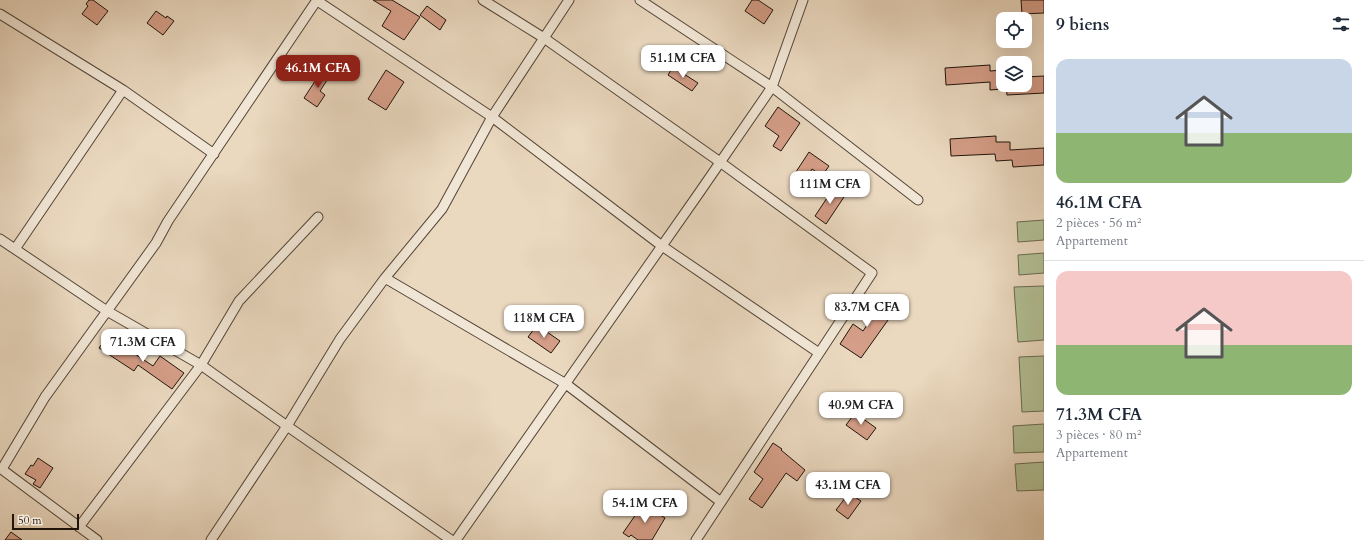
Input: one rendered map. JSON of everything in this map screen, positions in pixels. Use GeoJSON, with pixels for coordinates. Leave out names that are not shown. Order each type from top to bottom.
{"type":"FeatureCollection","features":[{"type":"Feature","properties":{"kind":"street"},"geometry":{"type":"LineString","coordinates":[[97,540],[1,468],[45,397],[156,242],[168,221],[317,0],[492,117],[662,246],[820,353]]}},
{"type":"Feature","properties":{"kind":"street"},"geometry":{"type":"LineString","coordinates":[[483,0],[544,38],[720,162],[872,273],[696,540]]}},
{"type":"Feature","properties":{"kind":"street"},"geometry":{"type":"LineString","coordinates":[[211,540],[287,426],[340,339],[385,278],[442,209],[492,117],[569,0]]}},
{"type":"Feature","properties":{"kind":"street"},"geometry":{"type":"LineString","coordinates":[[640,0],[772,87],[918,200]]}},
{"type":"Feature","properties":{"kind":"street"},"geometry":{"type":"LineString","coordinates":[[456,540],[772,87],[803,0]]}},
{"type":"Feature","properties":{"kind":"street"},"geometry":{"type":"LineString","coordinates":[[0,14],[123,90],[214,154]]}},
{"type":"Feature","properties":{"kind":"street"},"geometry":{"type":"LineString","coordinates":[[15,249],[123,90]]}},
{"type":"Feature","properties":{"kind":"street"},"geometry":{"type":"LineString","coordinates":[[79,527],[200,365],[239,301],[318,217]]}},
{"type":"Feature","properties":{"kind":"street"},"geometry":{"type":"LineString","coordinates":[[0,239],[107,311],[200,365],[451,540]]}},
{"type":"Feature","properties":{"kind":"street"},"geometry":{"type":"LineString","coordinates":[[385,278],[566,384],[721,502]]}},
{"type":"Feature","properties":{"kind":"green space"},"geometry":{"type":"Polygon","coordinates":[[[1044,220],[1044,240],[1018,242],[1017,222],[1044,220]]]}},
{"type":"Feature","properties":{"kind":"green space"},"geometry":{"type":"Polygon","coordinates":[[[1044,253],[1044,273],[1019,275],[1018,255],[1044,253]]]}},
{"type":"Feature","properties":{"kind":"green space"},"geometry":{"type":"Polygon","coordinates":[[[1044,286],[1044,340],[1018,342],[1014,287],[1044,286]]]}},
{"type":"Feature","properties":{"kind":"green space"},"geometry":{"type":"Polygon","coordinates":[[[1044,356],[1044,411],[1022,412],[1019,357],[1044,356]]]}},
{"type":"Feature","properties":{"kind":"green space"},"geometry":{"type":"Polygon","coordinates":[[[1044,424],[1044,452],[1014,453],[1013,426],[1044,424]]]}},
{"type":"Feature","properties":{"kind":"green space"},"geometry":{"type":"Polygon","coordinates":[[[1044,462],[1044,490],[1017,491],[1015,464],[1044,462]]]}},
{"type":"Feature","properties":{"kind":"building"},"geometry":{"type":"Polygon","coordinates":[[[89,0],[93,0],[108,11],[97,25],[82,14],[88,6],[86,4],[89,0]]]}},
{"type":"Feature","properties":{"kind":"building"},"geometry":{"type":"Polygon","coordinates":[[[373,0],[392,0],[420,17],[404,40],[382,26],[391,11],[373,0]]]}},
{"type":"Feature","properties":{"kind":"building"},"geometry":{"type":"Polygon","coordinates":[[[752,0],[758,0],[773,10],[764,24],[745,11],[752,0]]]}},
{"type":"Feature","properties":{"kind":"building"},"geometry":{"type":"Polygon","coordinates":[[[1021,0],[1044,0],[1044,13],[1022,12],[1021,0]]]}},
{"type":"Feature","properties":{"kind":"building"},"geometry":{"type":"Polygon","coordinates":[[[427,6],[446,20],[440,30],[420,15],[427,6]]]}},
{"type":"Feature","properties":{"kind":"building"},"geometry":{"type":"Polygon","coordinates":[[[156,11],[166,18],[167,16],[174,21],[163,35],[147,23],[156,11]]]}},
{"type":"Feature","properties":{"kind":"building"},"geometry":{"type":"Polygon","coordinates":[[[990,65],[990,71],[996,71],[996,90],[990,90],[990,82],[946,85],[945,68],[990,65]]]}},
{"type":"Feature","properties":{"kind":"building"},"geometry":{"type":"Polygon","coordinates":[[[673,67],[698,83],[692,91],[668,75],[673,67]]]}},
{"type":"Feature","properties":{"kind":"building"},"geometry":{"type":"Polygon","coordinates":[[[323,69],[331,74],[320,91],[325,95],[317,107],[304,98],[323,69]]]}},
{"type":"Feature","properties":{"kind":"building"},"geometry":{"type":"Polygon","coordinates":[[[386,70],[404,82],[386,110],[368,99],[386,70]]]}},
{"type":"Feature","properties":{"kind":"building"},"geometry":{"type":"Polygon","coordinates":[[[1044,76],[1044,93],[1007,95],[1007,92],[1032,92],[1032,77],[1044,76]]]}},
{"type":"Feature","properties":{"kind":"building"},"geometry":{"type":"Polygon","coordinates":[[[778,107],[800,123],[781,151],[773,146],[779,136],[765,126],[778,107]]]}},
{"type":"Feature","properties":{"kind":"building"},"geometry":{"type":"Polygon","coordinates":[[[996,136],[996,142],[1010,142],[1010,150],[1044,148],[1044,165],[1013,167],[1012,160],[996,161],[995,154],[951,156],[950,139],[996,136]]]}},
{"type":"Feature","properties":{"kind":"building"},"geometry":{"type":"Polygon","coordinates":[[[809,152],[829,166],[822,176],[812,169],[802,185],[792,178],[809,152]]]}},
{"type":"Feature","properties":{"kind":"building"},"geometry":{"type":"Polygon","coordinates":[[[835,186],[846,194],[826,224],[815,216],[835,186]]]}},
{"type":"Feature","properties":{"kind":"building"},"geometry":{"type":"Polygon","coordinates":[[[868,296],[893,313],[861,358],[840,344],[853,324],[863,331],[871,319],[859,311],[868,296]]]}},
{"type":"Feature","properties":{"kind":"building"},"geometry":{"type":"Polygon","coordinates":[[[537,325],[560,341],[551,353],[528,337],[537,325]]]}},
{"type":"Feature","properties":{"kind":"building"},"geometry":{"type":"Polygon","coordinates":[[[108,336],[153,366],[160,356],[184,373],[172,389],[138,365],[134,371],[99,348],[108,336]]]}},
{"type":"Feature","properties":{"kind":"building"},"geometry":{"type":"Polygon","coordinates":[[[855,413],[876,428],[867,440],[846,425],[855,413]]]}},
{"type":"Feature","properties":{"kind":"building"},"geometry":{"type":"Polygon","coordinates":[[[773,443],[782,449],[781,450],[805,470],[797,481],[786,473],[762,508],[749,499],[763,479],[754,472],[773,443]]]}},
{"type":"Feature","properties":{"kind":"building"},"geometry":{"type":"Polygon","coordinates":[[[38,458],[53,468],[40,488],[33,484],[36,480],[25,474],[38,458]]]}},
{"type":"Feature","properties":{"kind":"building"},"geometry":{"type":"Polygon","coordinates":[[[849,493],[861,501],[848,519],[836,510],[849,493]]]}},
{"type":"Feature","properties":{"kind":"building"},"geometry":{"type":"Polygon","coordinates":[[[643,504],[665,518],[652,540],[638,540],[631,535],[629,537],[623,533],[643,504]]]}},
{"type":"Feature","properties":{"kind":"building"},"geometry":{"type":"Polygon","coordinates":[[[11,532],[22,540],[5,540],[11,532]]]}}]}
